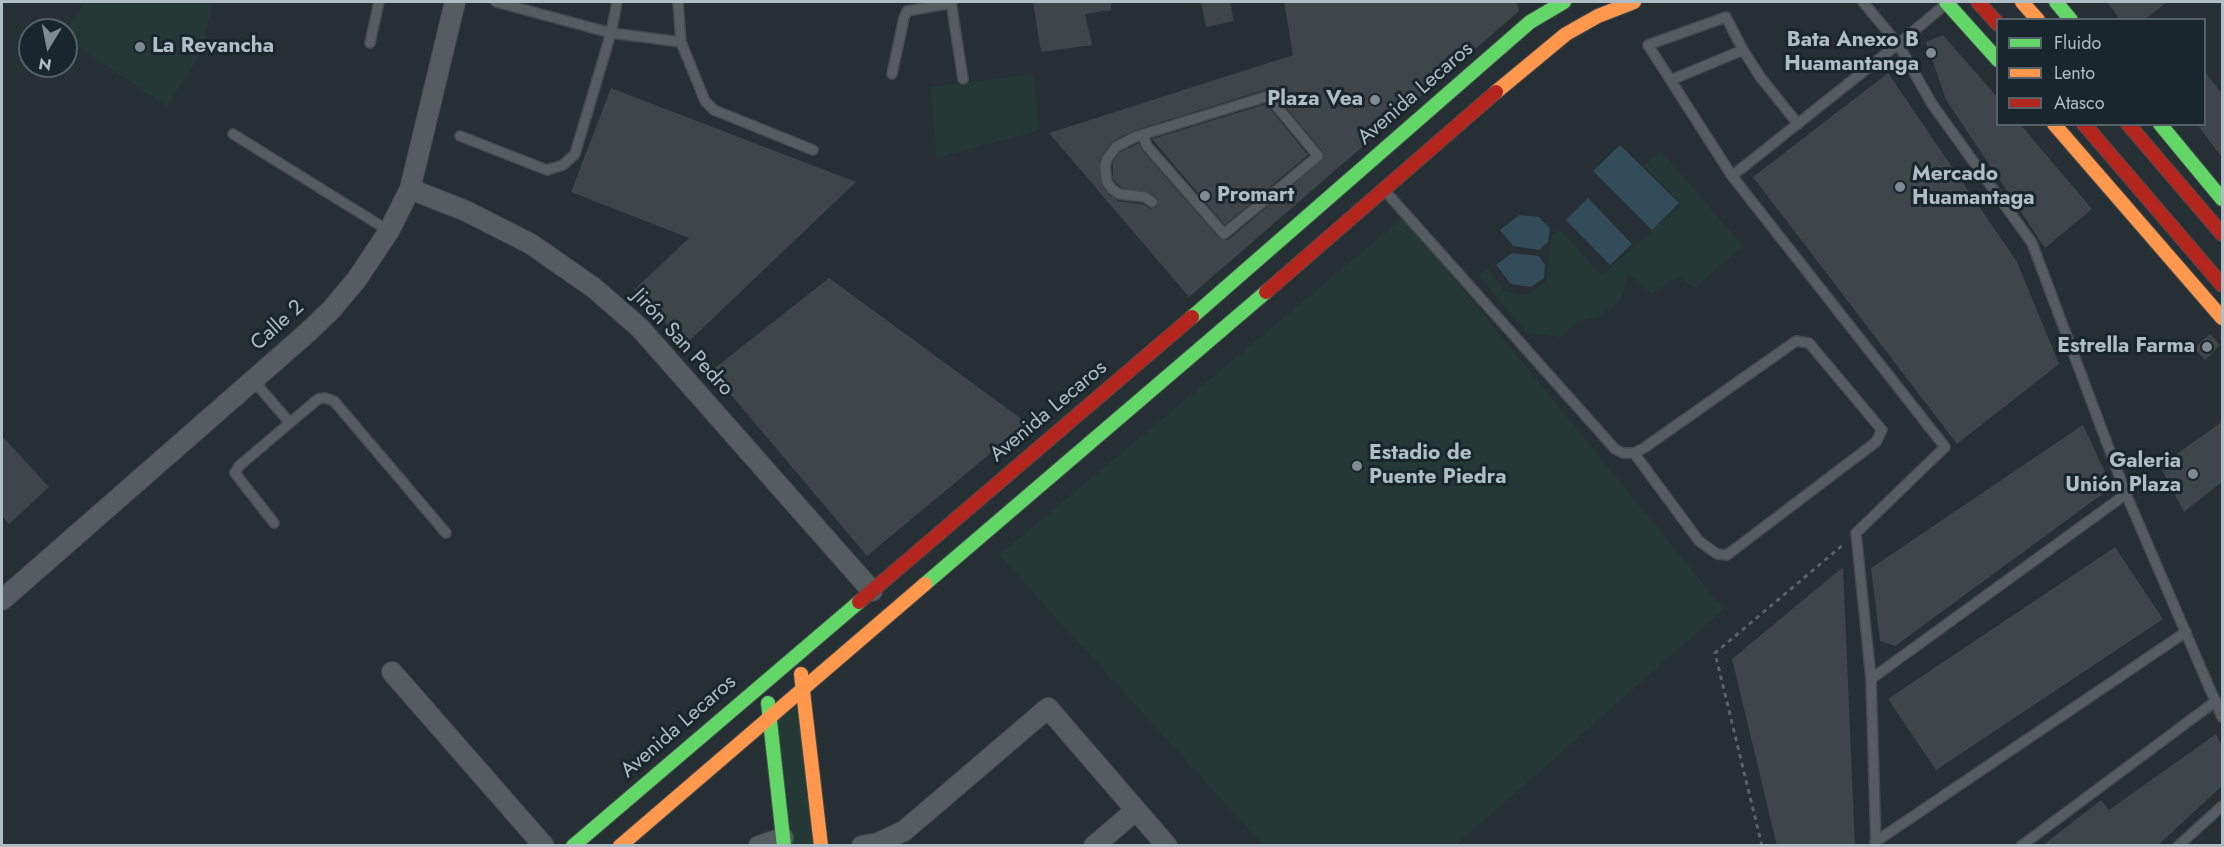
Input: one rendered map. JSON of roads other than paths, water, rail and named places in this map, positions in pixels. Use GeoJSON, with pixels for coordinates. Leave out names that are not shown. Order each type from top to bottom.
{"type":"FeatureCollection","features":[{"type":"Feature","properties":{"kind":"main road","name":"Avenida Lecaros"},"geometry":{"type":"LineString","coordinates":[[573,846],[872,591],[1549,5],[1564,2]]}},
{"type":"Feature","properties":{"kind":"main road"},"geometry":{"type":"LineString","coordinates":[[620,846],[1536,57],[1566,34],[1598,16],[1634,2]]}},
{"type":"Feature","properties":{"kind":"main road"},"geometry":{"type":"LineString","coordinates":[[1947,2],[1996,58]]}},
{"type":"Feature","properties":{"kind":"main road"},"geometry":{"type":"LineString","coordinates":[[1978,2],[1996,22]]}},
{"type":"Feature","properties":{"kind":"main road"},"geometry":{"type":"LineString","coordinates":[[2022,2],[2036,18]]}},
{"type":"Feature","properties":{"kind":"main road"},"geometry":{"type":"LineString","coordinates":[[2056,2],[2069,18]]}},
{"type":"Feature","properties":{"kind":"main road"},"geometry":{"type":"LineString","coordinates":[[1549,5],[1566,34]]}},
{"type":"Feature","properties":{"kind":"main road"},"geometry":{"type":"LineString","coordinates":[[2056,126],[2223,318]]}},
{"type":"Feature","properties":{"kind":"main road"},"geometry":{"type":"LineString","coordinates":[[2086,126],[2223,285]]}},
{"type":"Feature","properties":{"kind":"main road"},"geometry":{"type":"LineString","coordinates":[[2130,126],[2223,234]]}},
{"type":"Feature","properties":{"kind":"main road"},"geometry":{"type":"LineString","coordinates":[[2162,126],[2223,199]]}},
{"type":"Feature","properties":{"kind":"main road"},"geometry":{"type":"LineString","coordinates":[[797,654],[803,687],[821,846]]}},
{"type":"Feature","properties":{"kind":"main road"},"geometry":{"type":"LineString","coordinates":[[765,681],[783,842]]}},
{"type":"Feature","properties":{"kind":"street","name":"Calle 2"},"geometry":{"type":"LineString","coordinates":[[2,600],[332,309],[357,279],[388,231],[410,189],[455,2]]}},
{"type":"Feature","properties":{"kind":"street","name":"Jirón San Pedro"},"geometry":{"type":"LineString","coordinates":[[410,189],[466,211],[531,244],[602,295],[640,328],[872,591]]}},
{"type":"Feature","properties":{"kind":"street"},"geometry":{"type":"LineString","coordinates":[[392,672],[544,846]]}},
{"type":"Feature","properties":{"kind":"street"},"geometry":{"type":"LineString","coordinates":[[862,846],[878,843],[904,831],[1048,708],[1167,846]]}},
{"type":"Feature","properties":{"kind":"street"},"geometry":{"type":"LineString","coordinates":[[1094,846],[1136,810]]}},
{"type":"Feature","properties":{"kind":"street"},"geometry":{"type":"LineString","coordinates":[[759,846],[783,842]]}},
{"type":"Feature","properties":{"kind":"lane"},"geometry":{"type":"LineString","coordinates":[[370,43],[379,2]]}},
{"type":"Feature","properties":{"kind":"lane"},"geometry":{"type":"LineString","coordinates":[[496,2],[611,33],[681,42]]}},
{"type":"Feature","properties":{"kind":"lane"},"geometry":{"type":"LineString","coordinates":[[460,136],[547,170],[563,165],[575,154],[611,33],[617,2]]}},
{"type":"Feature","properties":{"kind":"lane"},"geometry":{"type":"LineString","coordinates":[[678,2],[681,42],[705,101],[714,110],[813,150]]}},
{"type":"Feature","properties":{"kind":"lane"},"geometry":{"type":"LineString","coordinates":[[892,74],[907,11],[952,2],[963,79]]}},
{"type":"Feature","properties":{"kind":"lane"},"geometry":{"type":"LineString","coordinates":[[1863,2],[1898,44],[1932,104],[2032,243],[2126,494],[2223,717]]}},
{"type":"Feature","properties":{"kind":"lane"},"geometry":{"type":"LineString","coordinates":[[1732,176],[1898,44],[1947,2]]}},
{"type":"Feature","properties":{"kind":"lane"},"geometry":{"type":"LineString","coordinates":[[1798,124],[1761,78],[1726,17],[1648,45],[1732,176],[1945,447],[1856,533],[1871,679],[1876,844]]}},
{"type":"Feature","properties":{"kind":"lane"},"geometry":{"type":"LineString","coordinates":[[1671,80],[1743,50]]}},
{"type":"Feature","properties":{"kind":"lane"},"geometry":{"type":"LineString","coordinates":[[1139,136],[1224,234],[1318,156],[1268,96],[1139,136],[1116,147],[1107,159],[1105,174],[1107,182],[1119,194],[1145,197],[1152,202]]}},
{"type":"Feature","properties":{"kind":"lane"},"geometry":{"type":"LineString","coordinates":[[233,134],[388,231]]}},
{"type":"Feature","properties":{"kind":"lane"},"geometry":{"type":"LineString","coordinates":[[1384,190],[1615,449],[1623,453],[1634,453],[1644,448],[1796,340],[1809,343],[1882,430],[1876,442],[1727,555],[1717,554],[1699,541],[1634,453]]}},
{"type":"Feature","properties":{"kind":"lane"},"geometry":{"type":"LineString","coordinates":[[253,380],[290,423]]}},
{"type":"Feature","properties":{"kind":"lane"},"geometry":{"type":"LineString","coordinates":[[274,523],[235,473],[239,466],[318,399],[325,398],[334,401],[446,533]]}},
{"type":"Feature","properties":{"kind":"lane"},"geometry":{"type":"LineString","coordinates":[[1871,679],[2126,494]]}},
{"type":"Feature","properties":{"kind":"lane"},"geometry":{"type":"LineString","coordinates":[[1876,844],[2186,632]]}},
{"type":"Feature","properties":{"kind":"lane"},"geometry":{"type":"LineString","coordinates":[[2021,846],[2216,701]]}},
{"type":"Feature","properties":{"kind":"lane"},"geometry":{"type":"LineString","coordinates":[[2178,846],[2223,806]]}},
{"type":"Feature","properties":{"kind":"water"},"geometry":{"type":"Polygon","coordinates":[[[1620,145],[1679,203],[1652,230],[1593,171],[1620,145]]]}},
{"type":"Feature","properties":{"kind":"water"},"geometry":{"type":"Polygon","coordinates":[[[1588,198],[1632,244],[1610,265],[1566,220],[1588,198]]]}},
{"type":"Feature","properties":{"kind":"water"},"geometry":{"type":"Polygon","coordinates":[[[1519,215],[1539,217],[1550,229],[1548,242],[1539,250],[1513,246],[1500,230],[1519,215]]]}},
{"type":"Feature","properties":{"kind":"water"},"geometry":{"type":"Polygon","coordinates":[[[1512,253],[1539,256],[1545,265],[1544,278],[1531,287],[1511,284],[1496,265],[1512,253]]]}},
{"type":"Feature","properties":{"kind":"place","name":"La Revancha"},"geometry":{"type":"Point","coordinates":[140,47]}},
{"type":"Feature","properties":{"kind":"place","name":"Bata Anexo B Huamantanga"},"geometry":{"type":"Point","coordinates":[1931,53]}},
{"type":"Feature","properties":{"kind":"place","name":"Plaza Vea"},"geometry":{"type":"Point","coordinates":[1375,100]}},
{"type":"Feature","properties":{"kind":"place","name":"Mercado Huamantaga"},"geometry":{"type":"Point","coordinates":[1900,187]}},
{"type":"Feature","properties":{"kind":"place","name":"Promart"},"geometry":{"type":"Point","coordinates":[1205,196]}},
{"type":"Feature","properties":{"kind":"place","name":"Estrella Farma"},"geometry":{"type":"Point","coordinates":[2207,347]}},
{"type":"Feature","properties":{"kind":"place","name":"Estadio de Puente Piedra"},"geometry":{"type":"Point","coordinates":[1357,466]}},
{"type":"Feature","properties":{"kind":"place","name":"Galeria Unión Plaza"},"geometry":{"type":"Point","coordinates":[2193,474]}}]}
